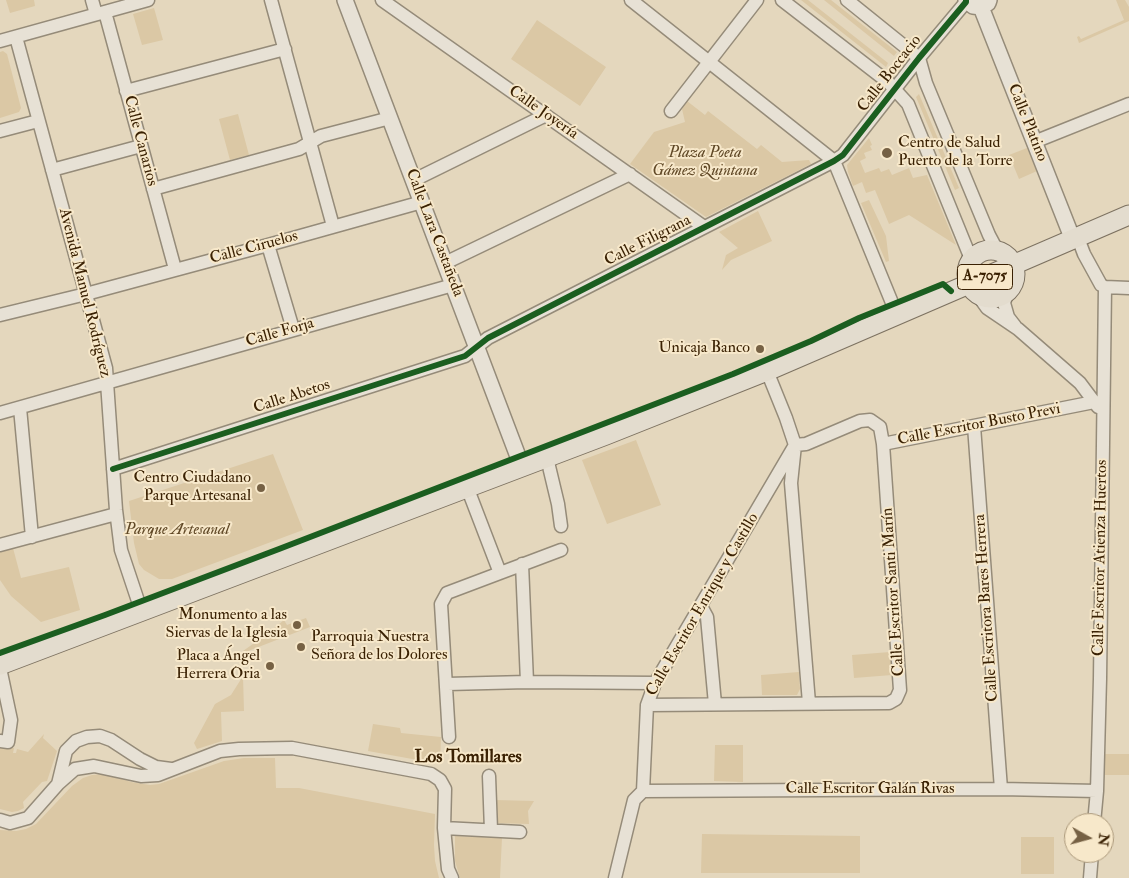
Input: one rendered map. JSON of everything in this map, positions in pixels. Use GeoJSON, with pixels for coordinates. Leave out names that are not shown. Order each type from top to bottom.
{"type":"FeatureCollection","features":[{"type":"Feature","properties":{"kind":"main road","name":"A-7075"},"geometry":{"type":"LineString","coordinates":[[0,667],[140,610],[547,458],[767,371],[898,315],[973,289],[1014,265],[1129,216]]}},
{"type":"Feature","properties":{"kind":"main road"},"geometry":{"type":"LineString","coordinates":[[984,250],[997,250],[1004,253],[1014,265],[1015,275],[1013,284],[1007,292],[990,299],[973,289],[966,275],[972,259],[984,250]]}},
{"type":"Feature","properties":{"kind":"street","name":"Calle Canarios"},"geometry":{"type":"LineString","coordinates":[[92,0],[100,13],[126,91],[175,269]]}},
{"type":"Feature","properties":{"kind":"street"},"geometry":{"type":"LineString","coordinates":[[0,41],[148,0]]}},
{"type":"Feature","properties":{"kind":"street"},"geometry":{"type":"LineString","coordinates":[[271,0],[312,143],[333,226]]}},
{"type":"Feature","properties":{"kind":"street","name":"Calle Lara Castañeda"},"geometry":{"type":"LineString","coordinates":[[346,0],[522,467]]}},
{"type":"Feature","properties":{"kind":"street","name":"Calle Joyería"},"geometry":{"type":"LineString","coordinates":[[382,0],[704,228]]}},
{"type":"Feature","properties":{"kind":"street"},"geometry":{"type":"LineString","coordinates":[[631,0],[834,161],[898,315]]}},
{"type":"Feature","properties":{"kind":"street"},"geometry":{"type":"LineString","coordinates":[[671,111],[757,0]]}},
{"type":"Feature","properties":{"kind":"street"},"geometry":{"type":"LineString","coordinates":[[782,0],[896,89],[908,104],[972,259]]}},
{"type":"Feature","properties":{"kind":"street"},"geometry":{"type":"LineString","coordinates":[[847,0],[919,58],[926,83],[997,250]]}},
{"type":"Feature","properties":{"kind":"street","name":"Calle Boccacio"},"geometry":{"type":"LineString","coordinates":[[834,161],[843,155],[919,58],[975,2]]}},
{"type":"Feature","properties":{"kind":"street","name":"Calle Platino"},"geometry":{"type":"LineString","coordinates":[[975,2],[1076,239]]}},
{"type":"Feature","properties":{"kind":"street","name":"Avenida Manuel Rodríguez"},"geometry":{"type":"LineString","coordinates":[[16,37],[106,368],[116,514],[121,550],[140,610]]}},
{"type":"Feature","properties":{"kind":"street"},"geometry":{"type":"LineString","coordinates":[[126,91],[285,49]]}},
{"type":"Feature","properties":{"kind":"street"},"geometry":{"type":"LineString","coordinates":[[1034,142],[1129,104]]}},
{"type":"Feature","properties":{"kind":"street"},"geometry":{"type":"LineString","coordinates":[[414,180],[546,115]]}},
{"type":"Feature","properties":{"kind":"street"},"geometry":{"type":"LineString","coordinates":[[153,189],[299,150],[321,136],[390,118]]}},
{"type":"Feature","properties":{"kind":"street"},"geometry":{"type":"LineString","coordinates":[[0,131],[38,121]]}},
{"type":"Feature","properties":{"kind":"street"},"geometry":{"type":"LineString","coordinates":[[52,170],[141,146]]}},
{"type":"Feature","properties":{"kind":"street","name":"Calle Filigrana"},"geometry":{"type":"LineString","coordinates":[[477,346],[488,338],[834,161]]}},
{"type":"Feature","properties":{"kind":"street"},"geometry":{"type":"LineString","coordinates":[[445,263],[630,174]]}},
{"type":"Feature","properties":{"kind":"street","name":"Calle Ciruelos"},"geometry":{"type":"LineString","coordinates":[[0,315],[86,294],[422,202]]}},
{"type":"Feature","properties":{"kind":"street"},"geometry":{"type":"LineString","coordinates":[[1076,239],[1097,280],[1105,287],[1129,288]]}},
{"type":"Feature","properties":{"kind":"street"},"geometry":{"type":"LineString","coordinates":[[268,245],[293,329]]}},
{"type":"Feature","properties":{"kind":"street","name":"Calle Forja"},"geometry":{"type":"LineString","coordinates":[[0,413],[453,285]]}},
{"type":"Feature","properties":{"kind":"street","name":"Calle Escritor Atienza Huertos"},"geometry":{"type":"LineString","coordinates":[[1095,813],[1097,791],[1105,287]]}},
{"type":"Feature","properties":{"kind":"street"},"geometry":{"type":"LineString","coordinates":[[973,289],[987,308],[1018,330],[1080,383],[1103,412]]}},
{"type":"Feature","properties":{"kind":"street"},"geometry":{"type":"LineString","coordinates":[[1007,292],[1004,303],[1008,317],[1018,330]]}},
{"type":"Feature","properties":{"kind":"street","name":"Calle Abetos"},"geometry":{"type":"LineString","coordinates":[[113,469],[465,356],[477,346]]}},
{"type":"Feature","properties":{"kind":"street"},"geometry":{"type":"LineString","coordinates":[[767,371],[795,445],[791,483],[809,704]]}},
{"type":"Feature","properties":{"kind":"street"},"geometry":{"type":"LineString","coordinates":[[1080,383],[1091,384],[1099,380],[1103,372]]}},
{"type":"Feature","properties":{"kind":"street","name":"Calle Escritor Busto Previ"},"geometry":{"type":"LineString","coordinates":[[795,445],[806,444],[860,421],[870,420],[880,426],[883,444],[1094,402]]}},
{"type":"Feature","properties":{"kind":"street"},"geometry":{"type":"LineString","coordinates":[[20,408],[32,537]]}},
{"type":"Feature","properties":{"kind":"street","name":"Calle Escritora Bares Herrera"},"geometry":{"type":"LineString","coordinates":[[974,426],[1000,789]]}},
{"type":"Feature","properties":{"kind":"street","name":"Calle Escritor Santi Marín"},"geometry":{"type":"LineString","coordinates":[[646,705],[888,703],[896,699],[900,690],[883,444]]}},
{"type":"Feature","properties":{"kind":"street","name":"Calle Escritor Enrique y Castillo"},"geometry":{"type":"LineString","coordinates":[[615,878],[634,800],[643,791],[646,705],[655,683],[795,445]]}},
{"type":"Feature","properties":{"kind":"street"},"geometry":{"type":"LineString","coordinates":[[547,458],[561,526]]}},
{"type":"Feature","properties":{"kind":"street"},"geometry":{"type":"LineString","coordinates":[[467,487],[500,573]]}},
{"type":"Feature","properties":{"kind":"street"},"geometry":{"type":"LineString","coordinates":[[0,545],[116,514]]}},
{"type":"Feature","properties":{"kind":"street"},"geometry":{"type":"LineString","coordinates":[[449,737],[441,604],[447,593],[561,550]]}},
{"type":"Feature","properties":{"kind":"street"},"geometry":{"type":"LineString","coordinates":[[522,564],[528,682]]}},
{"type":"Feature","properties":{"kind":"street"},"geometry":{"type":"LineString","coordinates":[[701,606],[707,617],[715,704]]}},
{"type":"Feature","properties":{"kind":"street"},"geometry":{"type":"LineString","coordinates":[[0,667],[11,720],[8,742],[0,741]]}},
{"type":"Feature","properties":{"kind":"street"},"geometry":{"type":"LineString","coordinates":[[447,684],[528,682],[655,683]]}},
{"type":"Feature","properties":{"kind":"street"},"geometry":{"type":"LineString","coordinates":[[58,784],[66,751],[76,741],[87,736],[100,736],[111,740],[156,767],[173,769]]}},
{"type":"Feature","properties":{"kind":"street"},"geometry":{"type":"LineString","coordinates":[[0,820],[10,823],[28,818],[58,784],[75,769],[94,766],[141,776],[158,775],[220,751],[292,748],[431,774],[440,780],[445,789],[444,828],[448,868],[452,878]]}},
{"type":"Feature","properties":{"kind":"street"},"geometry":{"type":"LineString","coordinates":[[489,776],[491,830]]}},
{"type":"Feature","properties":{"kind":"street","name":"Calle Escritor Galán Rivas"},"geometry":{"type":"LineString","coordinates":[[643,791],[1000,789],[1097,791]]}},
{"type":"Feature","properties":{"kind":"street"},"geometry":{"type":"LineString","coordinates":[[444,828],[520,832]]}},
{"type":"Feature","properties":{"kind":"street"},"geometry":{"type":"LineString","coordinates":[[1090,878],[1091,863]]}},
{"type":"Feature","properties":{"kind":"green space"},"geometry":{"type":"Polygon","coordinates":[[[6,0],[34,0],[35,6],[10,13],[6,0]]]}},
{"type":"Feature","properties":{"kind":"green space"},"geometry":{"type":"Polygon","coordinates":[[[801,0],[808,0],[888,63],[886,67],[801,0]]]}},
{"type":"Feature","properties":{"kind":"green space"},"geometry":{"type":"Polygon","coordinates":[[[824,0],[831,0],[897,52],[894,56],[824,0]]]}},
{"type":"Feature","properties":{"kind":"green space"},"geometry":{"type":"Polygon","coordinates":[[[1116,0],[1125,0],[1129,7],[1129,21],[1079,43],[1077,37],[1079,36],[1081,39],[1124,20],[1116,0]]]}},
{"type":"Feature","properties":{"kind":"green space"},"geometry":{"type":"Polygon","coordinates":[[[154,8],[163,40],[142,45],[133,14],[154,8]]]}},
{"type":"Feature","properties":{"kind":"green space"},"geometry":{"type":"Polygon","coordinates":[[[537,20],[606,67],[580,106],[511,59],[537,20]]]}},
{"type":"Feature","properties":{"kind":"green space"},"geometry":{"type":"Polygon","coordinates":[[[3,51],[7,54],[21,108],[19,112],[0,118],[0,52],[3,51]]]}},
{"type":"Feature","properties":{"kind":"green space"},"geometry":{"type":"Polygon","coordinates":[[[919,94],[959,188],[955,190],[916,97],[919,94]]]}},
{"type":"Feature","properties":{"kind":"green space","name":"Plaza Poeta Gámez Quintana"},"geometry":{"type":"Polygon","coordinates":[[[687,101],[705,115],[708,111],[757,149],[761,145],[782,162],[809,160],[811,164],[706,217],[630,164],[654,132],[685,122],[682,109],[687,101]]]}},
{"type":"Feature","properties":{"kind":"green space"},"geometry":{"type":"Polygon","coordinates":[[[238,114],[249,155],[230,160],[219,119],[238,114]]]}},
{"type":"Feature","properties":{"kind":"green space"},"geometry":{"type":"Polygon","coordinates":[[[869,138],[872,150],[864,153],[866,158],[860,161],[865,173],[879,168],[881,172],[889,169],[892,175],[909,168],[913,178],[927,175],[956,245],[909,215],[889,224],[875,190],[866,193],[862,182],[853,186],[847,165],[869,138]]]}},
{"type":"Feature","properties":{"kind":"green space"},"geometry":{"type":"Polygon","coordinates":[[[1027,148],[1037,171],[1019,179],[1009,155],[1027,148]]]}},
{"type":"Feature","properties":{"kind":"green space"},"geometry":{"type":"Polygon","coordinates":[[[869,200],[886,236],[889,261],[886,262],[861,203],[869,200]]]}},
{"type":"Feature","properties":{"kind":"green space"},"geometry":{"type":"Polygon","coordinates":[[[758,211],[772,241],[731,260],[722,270],[726,255],[738,248],[719,232],[758,211]]]}},
{"type":"Feature","properties":{"kind":"green space"},"geometry":{"type":"Polygon","coordinates":[[[636,440],[661,505],[607,524],[582,460],[636,440]]]}},
{"type":"Feature","properties":{"kind":"green space","name":"Parque Artesanal"},"geometry":{"type":"Polygon","coordinates":[[[273,454],[303,530],[172,579],[159,579],[144,570],[139,564],[134,543],[129,501],[273,454]]]}},
{"type":"Feature","properties":{"kind":"green space"},"geometry":{"type":"Polygon","coordinates":[[[13,548],[21,578],[69,567],[80,610],[41,622],[11,596],[0,580],[0,550],[13,548]]]}},
{"type":"Feature","properties":{"kind":"green space"},"geometry":{"type":"Polygon","coordinates":[[[306,618],[310,627],[243,653],[243,651],[284,620],[287,625],[306,618]]]}},
{"type":"Feature","properties":{"kind":"green space"},"geometry":{"type":"Polygon","coordinates":[[[890,652],[892,675],[854,678],[852,655],[890,652]]]}},
{"type":"Feature","properties":{"kind":"green space"},"geometry":{"type":"Polygon","coordinates":[[[799,672],[800,689],[797,695],[762,695],[761,675],[799,672]]]}},
{"type":"Feature","properties":{"kind":"green space"},"geometry":{"type":"Polygon","coordinates":[[[243,676],[244,711],[221,712],[222,741],[197,749],[194,743],[215,704],[231,695],[243,676]]]}},
{"type":"Feature","properties":{"kind":"green space"},"geometry":{"type":"Polygon","coordinates":[[[373,724],[400,728],[401,733],[441,737],[440,764],[368,751],[373,724]]]}},
{"type":"Feature","properties":{"kind":"green space"},"geometry":{"type":"Polygon","coordinates":[[[44,734],[43,738],[57,751],[47,781],[42,782],[23,802],[24,808],[12,812],[0,809],[0,745],[14,748],[13,753],[16,753],[17,749],[28,752],[44,734]]]}},
{"type":"Feature","properties":{"kind":"green space"},"geometry":{"type":"Polygon","coordinates":[[[715,745],[743,745],[743,782],[714,781],[715,745]]]}},
{"type":"Feature","properties":{"kind":"green space"},"geometry":{"type":"Polygon","coordinates":[[[1105,754],[1129,754],[1129,775],[1105,775],[1105,754]]]}},
{"type":"Feature","properties":{"kind":"green space"},"geometry":{"type":"Polygon","coordinates":[[[244,758],[275,758],[276,788],[299,788],[435,814],[435,861],[439,878],[0,878],[0,830],[16,831],[36,824],[72,786],[83,778],[106,774],[131,782],[150,785],[159,784],[224,761],[244,758]]]}},
{"type":"Feature","properties":{"kind":"green space"},"geometry":{"type":"Polygon","coordinates":[[[495,800],[534,801],[528,811],[529,824],[496,823],[495,800]]]}},
{"type":"Feature","properties":{"kind":"green space"},"geometry":{"type":"Polygon","coordinates":[[[702,834],[860,836],[860,873],[701,873],[702,834]]]}},
{"type":"Feature","properties":{"kind":"green space"},"geometry":{"type":"Polygon","coordinates":[[[455,836],[502,838],[500,878],[460,878],[455,861],[455,836]]]}},
{"type":"Feature","properties":{"kind":"green space"},"geometry":{"type":"Polygon","coordinates":[[[1021,837],[1054,837],[1054,874],[1021,874],[1021,837]]]}},
{"type":"Feature","properties":{"kind":"cycle path"},"geometry":{"type":"LineString","coordinates":[[113,469],[465,356],[488,338],[834,161],[843,155],[966,0]]}},
{"type":"Feature","properties":{"kind":"cycle path"},"geometry":{"type":"LineString","coordinates":[[0,653],[279,549],[733,374],[811,341],[859,318],[943,284],[951,291]]}},
{"type":"Feature","properties":{"kind":"place","name":"Centro de Salud Puerto de la Torre"},"geometry":{"type":"Point","coordinates":[887,153]}},
{"type":"Feature","properties":{"kind":"place","name":"Unicaja Banco"},"geometry":{"type":"Point","coordinates":[760,349]}},
{"type":"Feature","properties":{"kind":"place","name":"Centro Ciudadano Parque Artesanal"},"geometry":{"type":"Point","coordinates":[261,488]}},
{"type":"Feature","properties":{"kind":"place","name":"Monumento a las Siervas de la Iglesia"},"geometry":{"type":"Point","coordinates":[297,625]}},
{"type":"Feature","properties":{"kind":"place","name":"Parroquia Nuestra Señora de los Dolores"},"geometry":{"type":"Point","coordinates":[301,647]}},
{"type":"Feature","properties":{"kind":"place","name":"Placa a Ángel Herrera Oria"},"geometry":{"type":"Point","coordinates":[270,666]}},
{"type":"Feature","properties":{"kind":"district","name":"Los Tomillares"},"geometry":{"type":"Point","coordinates":[468,758]}}]}
